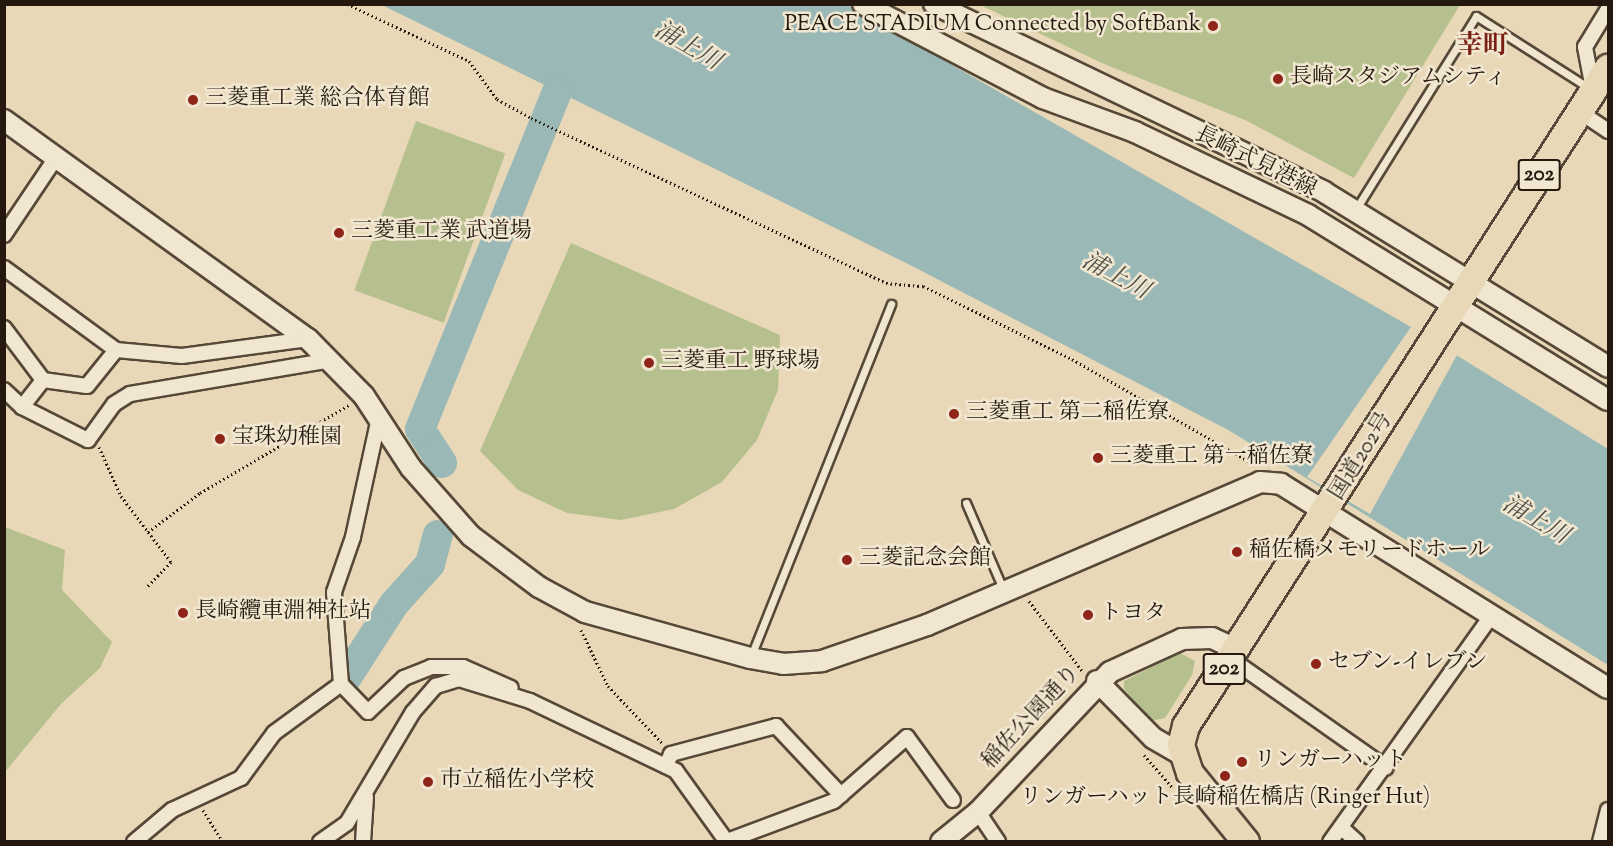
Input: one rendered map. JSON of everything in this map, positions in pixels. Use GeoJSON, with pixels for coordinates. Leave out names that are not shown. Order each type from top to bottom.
{"type":"FeatureCollection","features":[{"type":"Feature","properties":{"kind":"highway","name":"国道202号"},"geometry":{"type":"LineString","coordinates":[[1182,754],[1186,726],[1332,504],[1435,342],[1456,303],[1580,112],[1601,89],[1608,68]]}},
{"type":"Feature","properties":{"kind":"highway"},"geometry":{"type":"LineString","coordinates":[[1182,754],[1198,786],[1246,842]]}},
{"type":"Feature","properties":{"kind":"street","name":"長崎式見港線"},"geometry":{"type":"LineString","coordinates":[[863,4],[1043,98],[1237,178],[1456,303],[1608,399]]}},
{"type":"Feature","properties":{"kind":"street","name":"長崎式見港線"},"geometry":{"type":"LineString","coordinates":[[934,4],[1356,209],[1608,367]]}},
{"type":"Feature","properties":{"kind":"street"},"geometry":{"type":"LineString","coordinates":[[1601,89],[1585,46],[1608,9]]}},
{"type":"Feature","properties":{"kind":"street"},"geometry":{"type":"LineString","coordinates":[[1580,112],[1608,131]]}},
{"type":"Feature","properties":{"kind":"street"},"geometry":{"type":"LineString","coordinates":[[4,120],[55,159],[308,339],[364,396],[445,509],[540,587],[585,612],[750,658],[783,664],[863,651],[1012,589],[1234,490],[1260,482],[1281,484],[1332,504],[1492,615],[1608,688]]}},
{"type":"Feature","properties":{"kind":"street"},"geometry":{"type":"LineString","coordinates":[[4,235],[55,159]]}},
{"type":"Feature","properties":{"kind":"street"},"geometry":{"type":"LineString","coordinates":[[4,268],[116,350],[182,356],[308,339]]}},
{"type":"Feature","properties":{"kind":"street"},"geometry":{"type":"LineString","coordinates":[[4,328],[43,380],[87,386],[116,350]]}},
{"type":"Feature","properties":{"kind":"street"},"geometry":{"type":"LineString","coordinates":[[4,390],[22,407],[79,440],[95,438],[114,404],[130,394],[331,360]]}},
{"type":"Feature","properties":{"kind":"street"},"geometry":{"type":"LineString","coordinates":[[22,407],[43,380]]}},
{"type":"Feature","properties":{"kind":"street"},"geometry":{"type":"LineString","coordinates":[[379,418],[358,516],[334,592],[341,684],[368,712],[415,671],[463,667],[676,771],[727,841],[841,795],[907,736],[953,800]]}},
{"type":"Feature","properties":{"kind":"street"},"geometry":{"type":"LineString","coordinates":[[1330,842],[1343,830],[1492,615]]}},
{"type":"Feature","properties":{"kind":"street","name":"稲佐公園通り"},"geometry":{"type":"LineString","coordinates":[[941,842],[978,812],[1097,681],[1182,639],[1212,638],[1235,654]]}},
{"type":"Feature","properties":{"kind":"street"},"geometry":{"type":"LineString","coordinates":[[1235,654],[1386,768]]}},
{"type":"Feature","properties":{"kind":"street"},"geometry":{"type":"LineString","coordinates":[[320,842],[347,823],[366,797],[413,712],[436,686],[459,679],[530,701]]}},
{"type":"Feature","properties":{"kind":"street"},"geometry":{"type":"LineString","coordinates":[[1097,681],[1153,738],[1182,754]]}},
{"type":"Feature","properties":{"kind":"street"},"geometry":{"type":"LineString","coordinates":[[134,842],[172,810],[241,778],[274,734],[341,684]]}},
{"type":"Feature","properties":{"kind":"street"},"geometry":{"type":"LineString","coordinates":[[666,766],[671,754],[777,726],[841,795]]}},
{"type":"Feature","properties":{"kind":"street"},"geometry":{"type":"LineString","coordinates":[[363,842],[366,797]]}},
{"type":"Feature","properties":{"kind":"street"},"geometry":{"type":"LineString","coordinates":[[1600,842],[1608,810]]}},
{"type":"Feature","properties":{"kind":"street"},"geometry":{"type":"LineString","coordinates":[[978,812],[998,842]]}},
{"type":"Feature","properties":{"kind":"street"},"geometry":{"type":"LineString","coordinates":[[1343,830],[1357,842]]}},
{"type":"Feature","properties":{"kind":"lane"},"geometry":{"type":"LineString","coordinates":[[1356,209],[1476,16],[1601,89]]}},
{"type":"Feature","properties":{"kind":"lane"},"geometry":{"type":"LineString","coordinates":[[750,658],[891,304]]}},
{"type":"Feature","properties":{"kind":"lane"},"geometry":{"type":"LineString","coordinates":[[966,503],[1012,589]]}},
{"type":"Feature","properties":{"kind":"path"},"geometry":{"type":"LineString","coordinates":[[347,4],[469,61],[497,99],[531,118],[886,283],[923,286],[1072,359],[1244,457],[1281,484]]}},
{"type":"Feature","properties":{"kind":"path"},"geometry":{"type":"LineString","coordinates":[[148,532],[200,493],[364,396]]}},
{"type":"Feature","properties":{"kind":"path"},"geometry":{"type":"LineString","coordinates":[[95,438],[121,496],[171,562],[146,588]]}},
{"type":"Feature","properties":{"kind":"path"},"geometry":{"type":"LineString","coordinates":[[1012,589],[1068,658]]}},
{"type":"Feature","properties":{"kind":"path"},"geometry":{"type":"LineString","coordinates":[[588,648],[608,686],[660,741]]}},
{"type":"Feature","properties":{"kind":"path"},"geometry":{"type":"LineString","coordinates":[[1142,753],[1181,797]]}},
{"type":"Feature","properties":{"kind":"path"},"geometry":{"type":"LineString","coordinates":[[196,800],[223,842]]}},
{"type":"Feature","properties":{"kind":"green space","name":"長崎スタジアムシティ"},"geometry":{"type":"Polygon","coordinates":[[[980,5],[1460,5],[1354,178],[1245,120],[1104,64],[980,5]]]}},
{"type":"Feature","properties":{"kind":"green space"},"geometry":{"type":"Polygon","coordinates":[[[416,121],[505,153],[444,323],[354,290],[416,121]]]}},
{"type":"Feature","properties":{"kind":"green space","name":"三菱重工 野球場"},"geometry":{"type":"Polygon","coordinates":[[[571,243],[780,335],[778,390],[757,440],[722,482],[674,509],[621,520],[567,513],[518,490],[480,451],[571,243]]]}},
{"type":"Feature","properties":{"kind":"green space"},"geometry":{"type":"Polygon","coordinates":[[[5,527],[65,550],[62,590],[112,642],[100,668],[61,704],[5,772],[5,527]]]}},
{"type":"Feature","properties":{"kind":"green space"},"geometry":{"type":"Polygon","coordinates":[[[1180,653],[1195,661],[1192,675],[1165,718],[1151,721],[1124,689],[1124,681],[1180,653]]]}},
{"type":"Feature","properties":{"kind":"water","name":"浦上川"},"geometry":{"type":"Polygon","coordinates":[[[382,5],[847,5],[1411,327],[1608,449],[1608,665],[1230,431],[910,265],[382,5]]]}},
{"type":"Feature","properties":{"kind":"pier"},"geometry":{"type":"Polygon","coordinates":[[[1411,327],[1457,355],[1370,514],[1307,477],[1411,327]]]}},
{"type":"Feature","properties":{"kind":"waterway"},"geometry":{"type":"LineString","coordinates":[[442,463],[420,429],[557,91]]}},
{"type":"Feature","properties":{"kind":"waterway"},"geometry":{"type":"LineString","coordinates":[[347,677],[394,604],[430,564],[438,535]]}},
{"type":"Feature","properties":{"kind":"place","name":"PEACE STADIUM Connected by SoftBank"},"geometry":{"type":"Point","coordinates":[1213,26]}},
{"type":"Feature","properties":{"kind":"place","name":"長崎スタジアムシティ"},"geometry":{"type":"Point","coordinates":[1278,79]}},
{"type":"Feature","properties":{"kind":"place","name":"三菱重工業 総合体育館"},"geometry":{"type":"Point","coordinates":[193,100]}},
{"type":"Feature","properties":{"kind":"place","name":"三菱重工業 武道場"},"geometry":{"type":"Point","coordinates":[339,233]}},
{"type":"Feature","properties":{"kind":"place","name":"三菱重工 野球場"},"geometry":{"type":"Point","coordinates":[649,363]}},
{"type":"Feature","properties":{"kind":"place","name":"三菱重工 第二稲佐寮"},"geometry":{"type":"Point","coordinates":[954,414]}},
{"type":"Feature","properties":{"kind":"place","name":"宝珠幼稚園"},"geometry":{"type":"Point","coordinates":[220,439]}},
{"type":"Feature","properties":{"kind":"place","name":"三菱重工 第一稲佐寮"},"geometry":{"type":"Point","coordinates":[1098,458]}},
{"type":"Feature","properties":{"kind":"place","name":"稲佐橋メモリードホール"},"geometry":{"type":"Point","coordinates":[1237,552]}},
{"type":"Feature","properties":{"kind":"place","name":"三菱記念会館"},"geometry":{"type":"Point","coordinates":[847,560]}},
{"type":"Feature","properties":{"kind":"place","name":"長崎纜車淵神社站"},"geometry":{"type":"Point","coordinates":[183,613]}},
{"type":"Feature","properties":{"kind":"place","name":"トヨタ"},"geometry":{"type":"Point","coordinates":[1088,615]}},
{"type":"Feature","properties":{"kind":"place","name":"セブン-イレブン"},"geometry":{"type":"Point","coordinates":[1316,664]}},
{"type":"Feature","properties":{"kind":"place","name":"リンガーハット"},"geometry":{"type":"Point","coordinates":[1242,762]}},
{"type":"Feature","properties":{"kind":"place","name":"リンガーハット長崎稲佐橋店 (Ringer Hut)"},"geometry":{"type":"Point","coordinates":[1225,776]}},
{"type":"Feature","properties":{"kind":"place","name":"市立稲佐小学校"},"geometry":{"type":"Point","coordinates":[428,782]}},
{"type":"Feature","properties":{"kind":"district","name":"幸町"},"geometry":{"type":"Point","coordinates":[1483,47]}}]}
